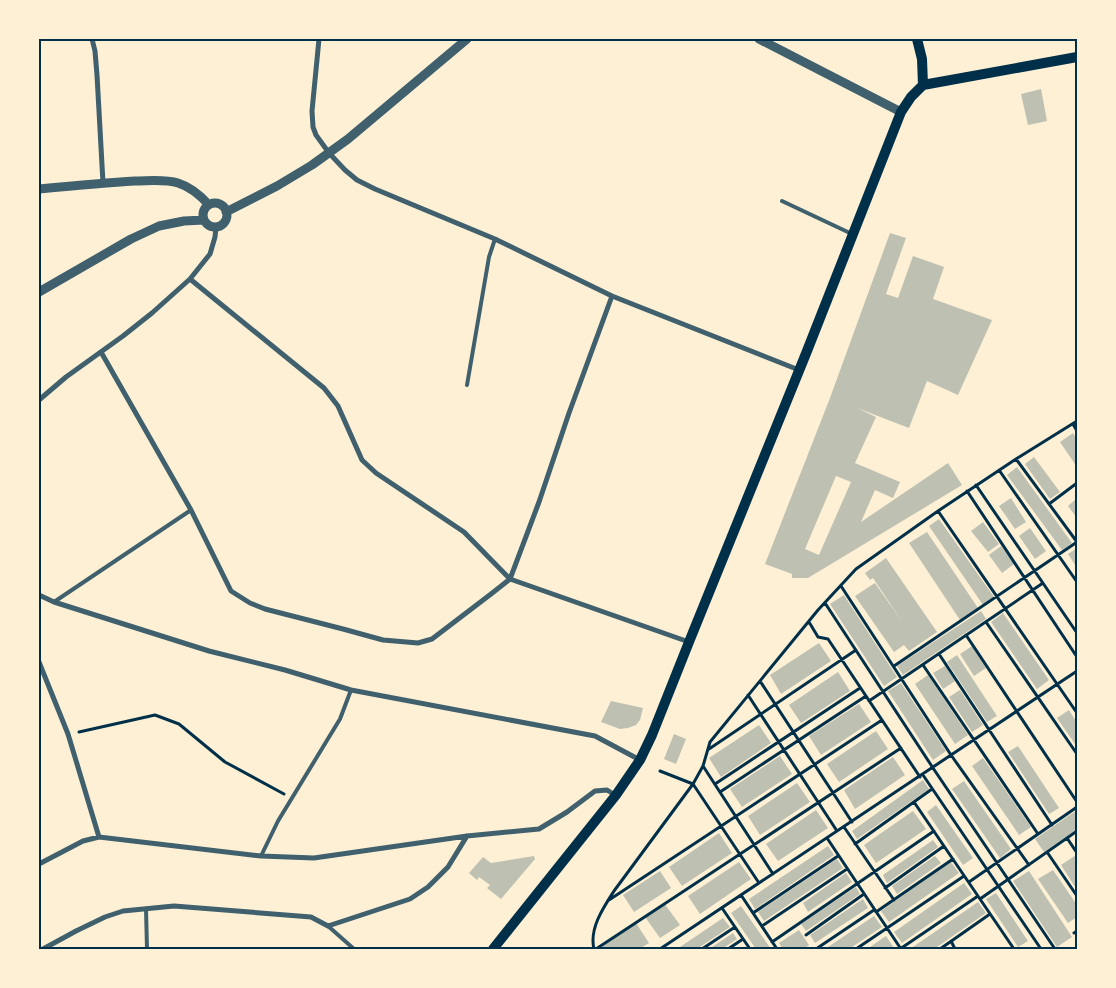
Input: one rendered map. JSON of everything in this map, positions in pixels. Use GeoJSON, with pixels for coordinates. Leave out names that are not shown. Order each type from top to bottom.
{"type":"FeatureCollection","features":[{"type":"Feature","properties":{"kind":"main road"},"geometry":{"type":"LineString","coordinates":[[917,39],[922,59],[923,85]]}},
{"type":"Feature","properties":{"kind":"main road"},"geometry":{"type":"LineString","coordinates":[[494,949],[616,795],[640,760],[652,735],[901,112],[911,97],[923,85],[1077,57]]}},
{"type":"Feature","properties":{"kind":"street"},"geometry":{"type":"LineString","coordinates":[[92,39],[97,75],[103,182]]}},
{"type":"Feature","properties":{"kind":"street"},"geometry":{"type":"LineString","coordinates":[[319,39],[312,119],[316,135],[328,153],[357,180],[374,189],[496,239],[612,296],[799,370]]}},
{"type":"Feature","properties":{"kind":"street"},"geometry":{"type":"LineString","coordinates":[[226,212],[277,186],[348,139],[467,39]]}},
{"type":"Feature","properties":{"kind":"street"},"geometry":{"type":"LineString","coordinates":[[758,39],[901,112]]}},
{"type":"Feature","properties":{"kind":"street"},"geometry":{"type":"LineString","coordinates":[[39,189],[103,182],[175,182],[195,191],[209,205]]}},
{"type":"Feature","properties":{"kind":"street"},"geometry":{"type":"LineString","coordinates":[[219,204],[226,212],[225,222],[216,227],[208,225],[204,220],[204,212],[209,205],[219,204]]}},
{"type":"Feature","properties":{"kind":"street"},"geometry":{"type":"LineString","coordinates":[[39,292],[131,239],[159,226],[184,221],[204,220]]}},
{"type":"Feature","properties":{"kind":"street"},"geometry":{"type":"LineString","coordinates":[[39,400],[66,377],[152,313],[190,279],[210,254],[216,227]]}},
{"type":"Feature","properties":{"kind":"street"},"geometry":{"type":"LineString","coordinates":[[190,279],[324,388],[338,406],[362,460],[376,473],[464,532],[510,579],[689,642]]}},
{"type":"Feature","properties":{"kind":"street"},"geometry":{"type":"LineString","coordinates":[[101,352],[190,510],[231,591],[250,603],[265,609],[383,640],[418,643],[432,639],[510,579],[612,296]]}},
{"type":"Feature","properties":{"kind":"street"},"geometry":{"type":"LineString","coordinates":[[39,595],[54,602],[210,651],[285,670],[351,690],[595,736],[640,760]]}},
{"type":"Feature","properties":{"kind":"street"},"geometry":{"type":"LineString","coordinates":[[39,662],[68,734],[99,837]]}},
{"type":"Feature","properties":{"kind":"street"},"geometry":{"type":"LineString","coordinates":[[39,864],[83,841],[99,837],[261,856],[314,858],[468,836],[539,830],[595,791],[607,790],[616,795]]}},
{"type":"Feature","properties":{"kind":"street"},"geometry":{"type":"LineString","coordinates":[[43,949],[105,917],[124,911],[174,906],[311,917],[328,926],[410,899],[428,887],[448,867],[468,836]]}},
{"type":"Feature","properties":{"kind":"lane"},"geometry":{"type":"LineString","coordinates":[[782,200],[852,234]]}},
{"type":"Feature","properties":{"kind":"lane"},"geometry":{"type":"LineString","coordinates":[[467,385],[489,257],[496,239]]}},
{"type":"Feature","properties":{"kind":"lane"},"geometry":{"type":"LineString","coordinates":[[54,602],[190,510]]}},
{"type":"Feature","properties":{"kind":"lane"},"geometry":{"type":"LineString","coordinates":[[261,856],[278,821],[340,720],[351,690]]}},
{"type":"Feature","properties":{"kind":"lane"},"geometry":{"type":"LineString","coordinates":[[146,909],[147,949]]}},
{"type":"Feature","properties":{"kind":"lane"},"geometry":{"type":"LineString","coordinates":[[328,926],[354,949]]}},
{"type":"Feature","properties":{"kind":"path"},"geometry":{"type":"LineString","coordinates":[[901,748],[595,949],[592,941],[593,930],[607,902],[693,784],[703,766],[710,742],[825,603],[856,569],[999,470],[1077,421]]}},
{"type":"Feature","properties":{"kind":"path"},"geometry":{"type":"LineString","coordinates":[[1073,424],[1077,431]]}},
{"type":"Feature","properties":{"kind":"path"},"geometry":{"type":"LineString","coordinates":[[894,666],[1077,542],[1016,460]]}},
{"type":"Feature","properties":{"kind":"path"},"geometry":{"type":"LineString","coordinates":[[999,470],[1077,582]]}},
{"type":"Feature","properties":{"kind":"path"},"geometry":{"type":"LineString","coordinates":[[1049,504],[1077,484]]}},
{"type":"Feature","properties":{"kind":"path"},"geometry":{"type":"LineString","coordinates":[[976,486],[1077,633]]}},
{"type":"Feature","properties":{"kind":"path"},"geometry":{"type":"LineString","coordinates":[[967,492],[1077,657]]}},
{"type":"Feature","properties":{"kind":"path"},"geometry":{"type":"LineString","coordinates":[[938,511],[1077,713]]}},
{"type":"Feature","properties":{"kind":"path"},"geometry":{"type":"LineString","coordinates":[[869,701],[1043,583]]}},
{"type":"Feature","properties":{"kind":"path"},"geometry":{"type":"LineString","coordinates":[[841,586],[952,756],[1029,865]]}},
{"type":"Feature","properties":{"kind":"path"},"geometry":{"type":"LineString","coordinates":[[825,603],[932,768],[1056,949]]}},
{"type":"Feature","properties":{"kind":"path"},"geometry":{"type":"LineString","coordinates":[[809,622],[818,637],[828,639],[901,748],[932,789],[1041,949]]}},
{"type":"Feature","properties":{"kind":"path"},"geometry":{"type":"LineString","coordinates":[[986,622],[1077,754]]}},
{"type":"Feature","properties":{"kind":"path"},"geometry":{"type":"LineString","coordinates":[[966,635],[1077,802]]}},
{"type":"Feature","properties":{"kind":"path"},"geometry":{"type":"LineString","coordinates":[[708,750],[856,650]]}},
{"type":"Feature","properties":{"kind":"path"},"geometry":{"type":"LineString","coordinates":[[939,654],[1052,825]]}},
{"type":"Feature","properties":{"kind":"path"},"geometry":{"type":"LineString","coordinates":[[923,665],[1038,834]]}},
{"type":"Feature","properties":{"kind":"path"},"geometry":{"type":"LineString","coordinates":[[660,949],[1077,671]]}},
{"type":"Feature","properties":{"kind":"path"},"geometry":{"type":"LineString","coordinates":[[760,681],[852,822]]}},
{"type":"Feature","properties":{"kind":"path"},"geometry":{"type":"LineString","coordinates":[[715,784],[860,688]]}},
{"type":"Feature","properties":{"kind":"path"},"geometry":{"type":"LineString","coordinates":[[748,695],[837,831]]}},
{"type":"Feature","properties":{"kind":"path"},"geometry":{"type":"LineString","coordinates":[[720,792],[866,696]]}},
{"type":"Feature","properties":{"kind":"path"},"geometry":{"type":"LineString","coordinates":[[68,734],[155,714],[179,724],[225,762],[292,798]]}},
{"type":"Feature","properties":{"kind":"path"},"geometry":{"type":"LineString","coordinates":[[607,902],[882,720]]}},
{"type":"Feature","properties":{"kind":"path"},"geometry":{"type":"LineString","coordinates":[[703,766],[774,874]]}},
{"type":"Feature","properties":{"kind":"path"},"geometry":{"type":"LineString","coordinates":[[660,771],[693,784],[759,883]]}},
{"type":"Feature","properties":{"kind":"path"},"geometry":{"type":"LineString","coordinates":[[855,844],[932,789]]}},
{"type":"Feature","properties":{"kind":"path"},"geometry":{"type":"LineString","coordinates":[[914,802],[1014,949]]}},
{"type":"Feature","properties":{"kind":"path"},"geometry":{"type":"LineString","coordinates":[[969,882],[1077,807]]}},
{"type":"Feature","properties":{"kind":"path"},"geometry":{"type":"LineString","coordinates":[[844,827],[894,900]]}},
{"type":"Feature","properties":{"kind":"path"},"geometry":{"type":"LineString","coordinates":[[772,942],[934,831]]}},
{"type":"Feature","properties":{"kind":"path"},"geometry":{"type":"LineString","coordinates":[[826,838],[900,949],[1008,880],[1077,831]]}},
{"type":"Feature","properties":{"kind":"path"},"geometry":{"type":"LineString","coordinates":[[1067,838],[1077,853]]}},
{"type":"Feature","properties":{"kind":"path"},"geometry":{"type":"LineString","coordinates":[[885,888],[944,846]]}},
{"type":"Feature","properties":{"kind":"path"},"geometry":{"type":"LineString","coordinates":[[1047,852],[1077,896]]}},
{"type":"Feature","properties":{"kind":"path"},"geometry":{"type":"LineString","coordinates":[[753,913],[838,856]]}},
{"type":"Feature","properties":{"kind":"path"},"geometry":{"type":"LineString","coordinates":[[816,949],[894,900],[952,859]]}},
{"type":"Feature","properties":{"kind":"path"},"geometry":{"type":"LineString","coordinates":[[762,926],[847,869]]}},
{"type":"Feature","properties":{"kind":"path"},"geometry":{"type":"LineString","coordinates":[[856,949],[964,876]]}},
{"type":"Feature","properties":{"kind":"path"},"geometry":{"type":"LineString","coordinates":[[806,935],[864,894]]}},
{"type":"Feature","properties":{"kind":"path"},"geometry":{"type":"LineString","coordinates":[[741,895],[777,949]]}},
{"type":"Feature","properties":{"kind":"path"},"geometry":{"type":"LineString","coordinates":[[722,908],[750,949]]}},
{"type":"Feature","properties":{"kind":"path"},"geometry":{"type":"LineString","coordinates":[[940,949],[990,914]]}},
{"type":"Feature","properties":{"kind":"path"},"geometry":{"type":"LineString","coordinates":[[702,949],[735,927]]}},
{"type":"Feature","properties":{"kind":"path"},"geometry":{"type":"LineString","coordinates":[[728,949],[743,939]]}},
{"type":"Feature","properties":{"kind":"path"},"geometry":{"type":"LineString","coordinates":[[951,941],[955,949]]}},
{"type":"Feature","properties":{"kind":"building"},"geometry":{"type":"Polygon","coordinates":[[[1041,89],[1047,121],[1028,125],[1021,94],[1041,89]]]}},
{"type":"Feature","properties":{"kind":"building"},"geometry":{"type":"Polygon","coordinates":[[[890,233],[906,238],[886,294],[898,298],[913,256],[944,267],[933,299],[992,320],[958,395],[927,381],[909,428],[857,408],[876,417],[855,463],[900,482],[893,498],[875,490],[861,522],[948,463],[962,485],[808,578],[792,578],[792,574],[765,564],[830,398],[890,233]],[[836,476],[805,549],[819,555],[851,482],[836,476]]]}},
{"type":"Feature","properties":{"kind":"building"},"geometry":{"type":"Polygon","coordinates":[[[1073,433],[1077,440],[1077,467],[1060,442],[1073,433]]]}},
{"type":"Feature","properties":{"kind":"building"},"geometry":{"type":"Polygon","coordinates":[[[1034,457],[1060,492],[1050,499],[1025,464],[1034,457]]]}},
{"type":"Feature","properties":{"kind":"building"},"geometry":{"type":"Polygon","coordinates":[[[1017,467],[1072,543],[1062,550],[1007,475],[1017,467]]]}},
{"type":"Feature","properties":{"kind":"building"},"geometry":{"type":"Polygon","coordinates":[[[1011,498],[1026,522],[1015,529],[999,506],[1011,498]]]}},
{"type":"Feature","properties":{"kind":"building"},"geometry":{"type":"Polygon","coordinates":[[[1077,498],[1077,518],[1068,506],[1077,498]]]}},
{"type":"Feature","properties":{"kind":"building"},"geometry":{"type":"Polygon","coordinates":[[[939,519],[994,597],[983,605],[929,526],[939,519]]]}},
{"type":"Feature","properties":{"kind":"building"},"geometry":{"type":"Polygon","coordinates":[[[983,522],[999,544],[988,552],[971,531],[983,522]]]}},
{"type":"Feature","properties":{"kind":"building"},"geometry":{"type":"Polygon","coordinates":[[[1030,528],[1046,551],[1035,559],[1019,536],[1030,528]]]}},
{"type":"Feature","properties":{"kind":"building"},"geometry":{"type":"Polygon","coordinates":[[[927,532],[978,608],[960,620],[909,543],[927,532]]]}},
{"type":"Feature","properties":{"kind":"building"},"geometry":{"type":"Polygon","coordinates":[[[1001,546],[1014,564],[1002,573],[989,555],[1001,546]]]}},
{"type":"Feature","properties":{"kind":"building"},"geometry":{"type":"Polygon","coordinates":[[[1077,548],[1077,568],[1068,554],[1077,548]]]}},
{"type":"Feature","properties":{"kind":"building"},"geometry":{"type":"Polygon","coordinates":[[[886,558],[937,632],[909,651],[904,645],[894,652],[855,596],[875,583],[903,623],[873,578],[870,580],[865,573],[886,558]]]}},
{"type":"Feature","properties":{"kind":"building"},"geometry":{"type":"Polygon","coordinates":[[[844,595],[897,677],[884,686],[830,604],[844,595]]]}},
{"type":"Feature","properties":{"kind":"building"},"geometry":{"type":"Polygon","coordinates":[[[981,611],[986,619],[903,675],[897,666],[981,611]]]}},
{"type":"Feature","properties":{"kind":"building"},"geometry":{"type":"Polygon","coordinates":[[[1003,613],[1049,680],[1037,689],[991,622],[1003,613]]]}},
{"type":"Feature","properties":{"kind":"building"},"geometry":{"type":"Polygon","coordinates":[[[819,643],[831,661],[781,694],[770,675],[819,643]]]}},
{"type":"Feature","properties":{"kind":"building"},"geometry":{"type":"Polygon","coordinates":[[[972,646],[986,668],[974,676],[960,654],[972,646]]]}},
{"type":"Feature","properties":{"kind":"building"},"geometry":{"type":"Polygon","coordinates":[[[957,655],[997,716],[987,722],[947,662],[957,655]]]}},
{"type":"Feature","properties":{"kind":"building"},"geometry":{"type":"Polygon","coordinates":[[[945,666],[955,681],[943,689],[933,673],[945,666]]]}},
{"type":"Feature","properties":{"kind":"building"},"geometry":{"type":"Polygon","coordinates":[[[838,672],[850,691],[801,723],[789,705],[838,672]]]}},
{"type":"Feature","properties":{"kind":"building"},"geometry":{"type":"Polygon","coordinates":[[[928,675],[968,735],[955,744],[915,684],[928,675]]]}},
{"type":"Feature","properties":{"kind":"building"},"geometry":{"type":"Polygon","coordinates":[[[901,683],[946,751],[933,760],[888,691],[901,683]]]}},
{"type":"Feature","properties":{"kind":"building"},"geometry":{"type":"Polygon","coordinates":[[[960,690],[983,725],[972,732],[949,697],[960,690]]]}},
{"type":"Feature","properties":{"kind":"building"},"geometry":{"type":"Polygon","coordinates":[[[611,701],[643,708],[640,720],[636,725],[620,729],[601,722],[611,701]]]}},
{"type":"Feature","properties":{"kind":"building"},"geometry":{"type":"Polygon","coordinates":[[[859,704],[871,722],[821,755],[809,736],[859,704]]]}},
{"type":"Feature","properties":{"kind":"building"},"geometry":{"type":"Polygon","coordinates":[[[1069,710],[1077,723],[1077,747],[1057,718],[1069,710]]]}},
{"type":"Feature","properties":{"kind":"building"},"geometry":{"type":"Polygon","coordinates":[[[759,725],[771,743],[721,777],[709,758],[759,725]]]}},
{"type":"Feature","properties":{"kind":"building"},"geometry":{"type":"Polygon","coordinates":[[[876,731],[888,749],[839,782],[827,764],[876,731]]]}},
{"type":"Feature","properties":{"kind":"building"},"geometry":{"type":"Polygon","coordinates":[[[674,734],[686,739],[676,764],[664,759],[674,734]]]}},
{"type":"Feature","properties":{"kind":"building"},"geometry":{"type":"Polygon","coordinates":[[[1018,746],[1059,808],[1049,814],[1008,752],[1018,746]]]}},
{"type":"Feature","properties":{"kind":"building"},"geometry":{"type":"Polygon","coordinates":[[[780,756],[792,774],[742,807],[730,789],[780,756]]]}},
{"type":"Feature","properties":{"kind":"building"},"geometry":{"type":"Polygon","coordinates":[[[893,757],[905,775],[855,809],[844,790],[893,757]]]}},
{"type":"Feature","properties":{"kind":"building"},"geometry":{"type":"Polygon","coordinates":[[[983,758],[1031,827],[1019,835],[972,766],[983,758]]]}},
{"type":"Feature","properties":{"kind":"building"},"geometry":{"type":"Polygon","coordinates":[[[923,780],[929,789],[857,839],[852,831],[923,780]]]}},
{"type":"Feature","properties":{"kind":"building"},"geometry":{"type":"Polygon","coordinates":[[[964,781],[1011,849],[1000,858],[952,789],[964,781]]]}},
{"type":"Feature","properties":{"kind":"building"},"geometry":{"type":"Polygon","coordinates":[[[797,783],[810,802],[760,835],[748,816],[797,783]]]}},
{"type":"Feature","properties":{"kind":"building"},"geometry":{"type":"Polygon","coordinates":[[[936,805],[973,858],[963,865],[927,812],[936,805]]]}},
{"type":"Feature","properties":{"kind":"building"},"geometry":{"type":"Polygon","coordinates":[[[816,810],[828,828],[778,861],[766,844],[816,810]]]}},
{"type":"Feature","properties":{"kind":"building"},"geometry":{"type":"Polygon","coordinates":[[[1077,810],[1077,829],[1044,852],[1035,839],[1077,810]]]}},
{"type":"Feature","properties":{"kind":"building"},"geometry":{"type":"Polygon","coordinates":[[[913,811],[926,829],[876,863],[864,845],[913,811]]]}},
{"type":"Feature","properties":{"kind":"building"},"geometry":{"type":"Polygon","coordinates":[[[719,833],[732,853],[682,886],[669,867],[719,833]]]}},
{"type":"Feature","properties":{"kind":"building"},"geometry":{"type":"Polygon","coordinates":[[[933,840],[938,847],[887,883],[883,875],[933,840]]]}},
{"type":"Feature","properties":{"kind":"building"},"geometry":{"type":"Polygon","coordinates":[[[828,846],[834,855],[755,909],[749,899],[828,846]]]}},
{"type":"Feature","properties":{"kind":"building"},"geometry":{"type":"Polygon","coordinates":[[[1076,855],[1077,858],[1077,890],[1061,865],[1076,855]]]}},
{"type":"Feature","properties":{"kind":"building"},"geometry":{"type":"Polygon","coordinates":[[[534,856],[535,859],[501,899],[487,888],[490,885],[479,877],[477,880],[469,873],[483,857],[491,863],[534,856]]]}},
{"type":"Feature","properties":{"kind":"building"},"geometry":{"type":"Polygon","coordinates":[[[935,856],[941,863],[897,894],[892,886],[935,856]]]}},
{"type":"Feature","properties":{"kind":"building"},"geometry":{"type":"Polygon","coordinates":[[[837,859],[843,868],[764,921],[758,912],[837,859]]]}},
{"type":"Feature","properties":{"kind":"building"},"geometry":{"type":"Polygon","coordinates":[[[739,862],[751,879],[700,914],[688,896],[739,862]]]}},
{"type":"Feature","properties":{"kind":"building"},"geometry":{"type":"Polygon","coordinates":[[[951,862],[959,873],[889,922],[881,911],[951,862]]]}},
{"type":"Feature","properties":{"kind":"building"},"geometry":{"type":"Polygon","coordinates":[[[1053,870],[1077,905],[1077,917],[1068,923],[1038,879],[1053,870]]]}},
{"type":"Feature","properties":{"kind":"building"},"geometry":{"type":"Polygon","coordinates":[[[660,871],[671,888],[634,912],[623,895],[660,871]]]}},
{"type":"Feature","properties":{"kind":"building"},"geometry":{"type":"Polygon","coordinates":[[[1029,871],[1072,937],[1057,947],[1013,881],[1029,871]]]}},
{"type":"Feature","properties":{"kind":"building"},"geometry":{"type":"Polygon","coordinates":[[[846,873],[852,882],[808,912],[803,903],[846,873]]]}},
{"type":"Feature","properties":{"kind":"building"},"geometry":{"type":"Polygon","coordinates":[[[964,883],[972,894],[902,943],[894,932],[964,883]]]}},
{"type":"Feature","properties":{"kind":"building"},"geometry":{"type":"Polygon","coordinates":[[[856,887],[860,894],[806,931],[801,924],[856,887]]]}},
{"type":"Feature","properties":{"kind":"building"},"geometry":{"type":"Polygon","coordinates":[[[996,893],[1028,941],[1018,947],[986,899],[996,893]]]}},
{"type":"Feature","properties":{"kind":"building"},"geometry":{"type":"Polygon","coordinates":[[[863,899],[868,908],[815,943],[810,935],[863,899]]]}},
{"type":"Feature","properties":{"kind":"building"},"geometry":{"type":"Polygon","coordinates":[[[978,902],[986,913],[934,949],[910,949],[978,902]]]}},
{"type":"Feature","properties":{"kind":"building"},"geometry":{"type":"Polygon","coordinates":[[[664,903],[680,925],[660,938],[645,917],[664,903]]]}},
{"type":"Feature","properties":{"kind":"building"},"geometry":{"type":"Polygon","coordinates":[[[741,906],[771,949],[756,949],[731,913],[741,906]]]}},
{"type":"Feature","properties":{"kind":"building"},"geometry":{"type":"Polygon","coordinates":[[[874,916],[882,927],[849,949],[825,949],[874,916]]]}},
{"type":"Feature","properties":{"kind":"building"},"geometry":{"type":"Polygon","coordinates":[[[723,918],[730,927],[697,949],[677,949],[723,918]]]}},
{"type":"Feature","properties":{"kind":"building"},"geometry":{"type":"Polygon","coordinates":[[[636,923],[649,943],[639,949],[603,949],[602,947],[636,923]]]}},
{"type":"Feature","properties":{"kind":"building"},"geometry":{"type":"Polygon","coordinates":[[[799,930],[809,945],[804,949],[783,949],[779,943],[799,930]]]}},
{"type":"Feature","properties":{"kind":"building"},"geometry":{"type":"Polygon","coordinates":[[[733,933],[737,939],[722,949],[709,949],[733,933]]]}},
{"type":"Feature","properties":{"kind":"building"},"geometry":{"type":"Polygon","coordinates":[[[886,936],[894,948],[867,949],[886,936]]]}}]}
